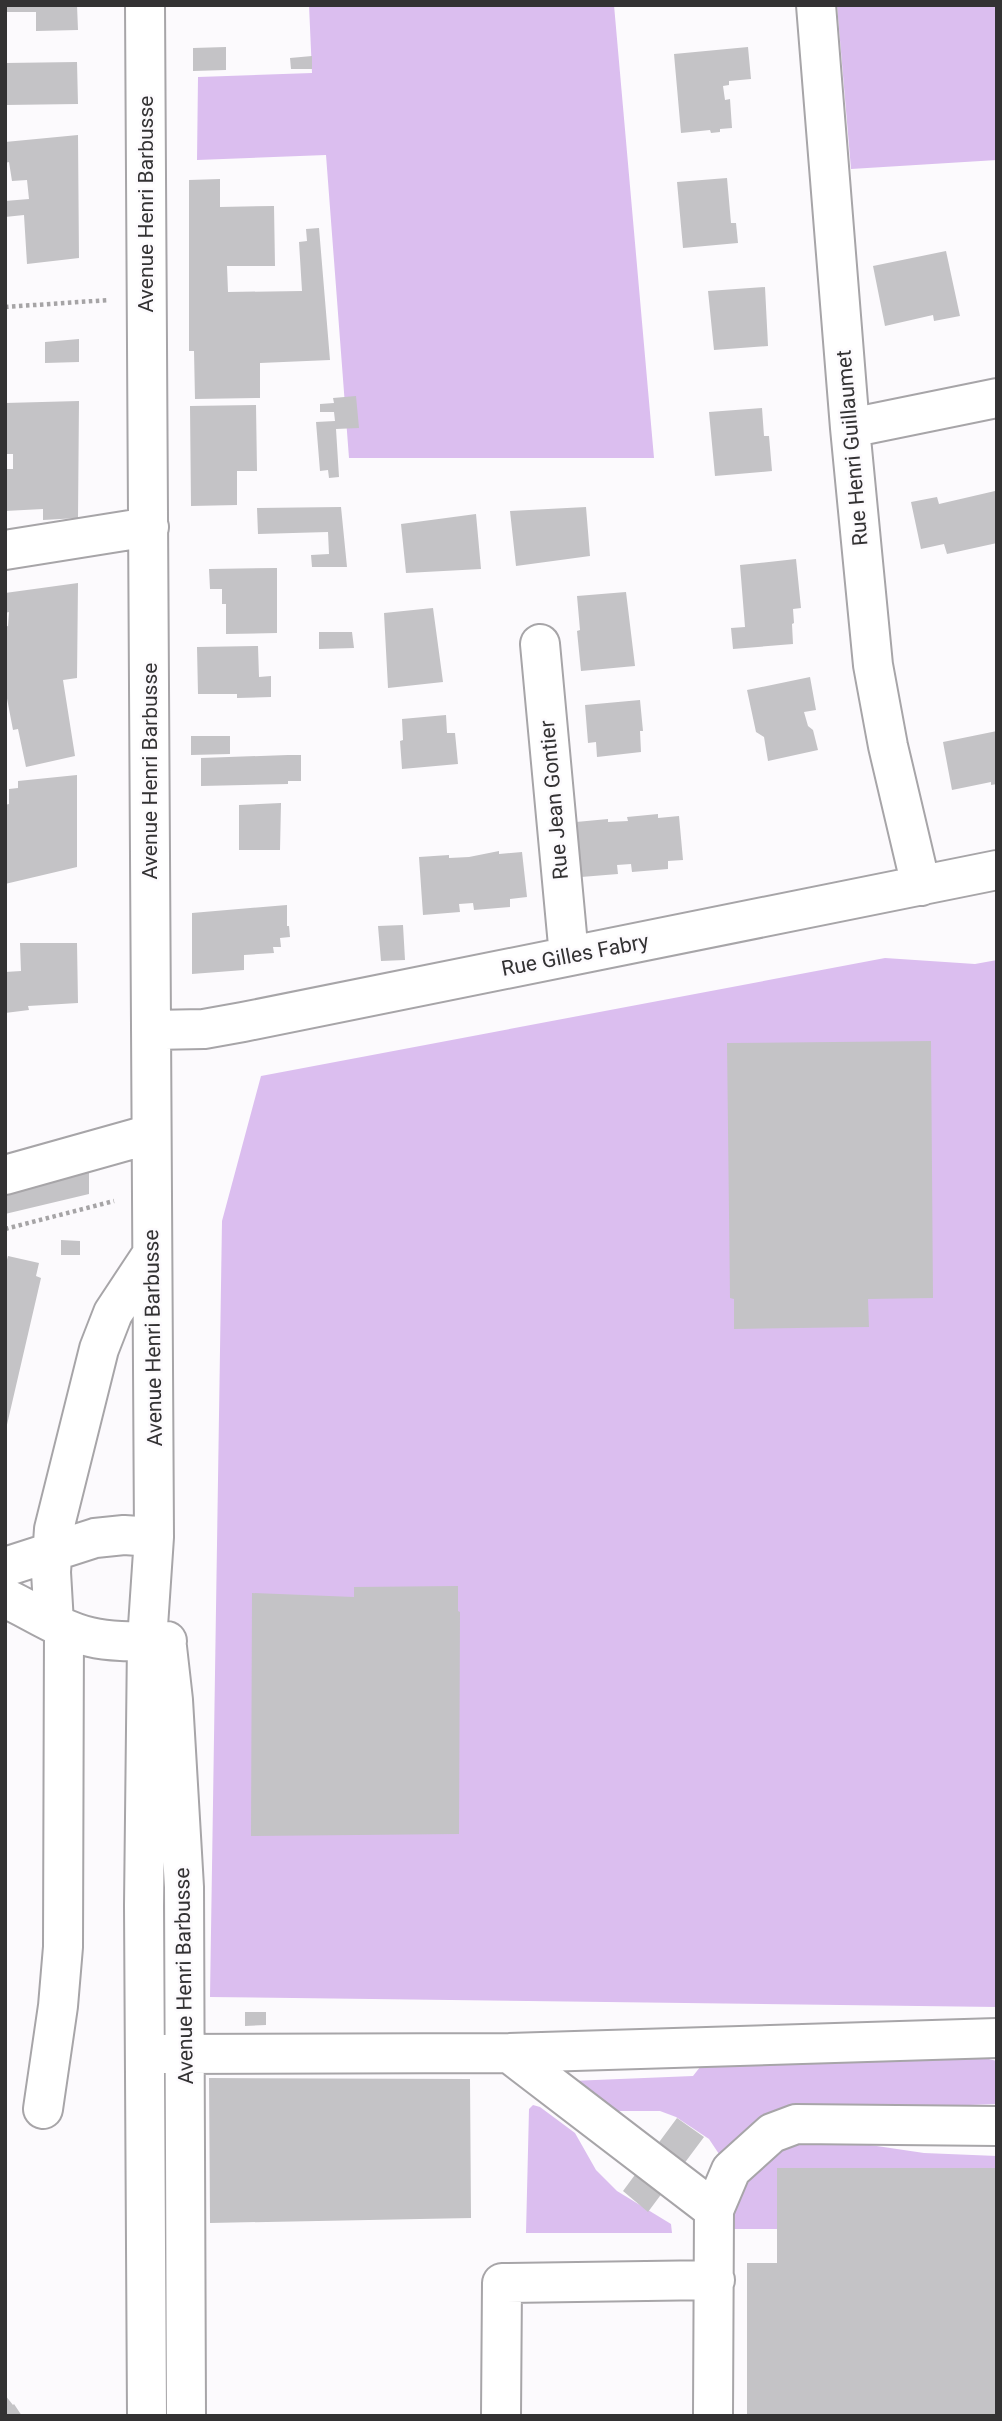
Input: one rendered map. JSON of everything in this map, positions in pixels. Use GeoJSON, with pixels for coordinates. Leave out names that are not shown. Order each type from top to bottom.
{"type":"FeatureCollection","features":[{"type":"Feature","properties":{"kind":"street","name":"Avenue Henri Barbusse"},"geometry":{"type":"LineString","coordinates":[[145,5],[151,1134],[157,1641],[144,1906],[147,2416]]}},
{"type":"Feature","properties":{"kind":"street","name":"Rue Henri Guillaumet"},"geometry":{"type":"LineString","coordinates":[[816,5],[850,428],[873,665],[888,746],[921,886]]}},
{"type":"Feature","properties":{"kind":"street"},"geometry":{"type":"LineString","coordinates":[[850,428],[997,398]]}},
{"type":"Feature","properties":{"kind":"street"},"geometry":{"type":"LineString","coordinates":[[5,550],[149,527]]}},
{"type":"Feature","properties":{"kind":"street","name":"Rue Jean Gontier"},"geometry":{"type":"LineString","coordinates":[[540,644],[569,956]]}},
{"type":"Feature","properties":{"kind":"street","name":"Rue Gilles Fabry"},"geometry":{"type":"LineString","coordinates":[[152,1030],[204,1029],[997,870]]}},
{"type":"Feature","properties":{"kind":"street"},"geometry":{"type":"LineString","coordinates":[[5,1175],[151,1134]]}},
{"type":"Feature","properties":{"kind":"street"},"geometry":{"type":"LineString","coordinates":[[43,2109],[58,2006],[63,1947],[59,1625],[52,1552],[57,1516],[105,1330],[113,1313],[152,1254]]}},
{"type":"Feature","properties":{"kind":"street"},"geometry":{"type":"LineString","coordinates":[[5,1567],[79,1542],[108,1536],[155,1537]]}},
{"type":"Feature","properties":{"kind":"street"},"geometry":{"type":"LineString","coordinates":[[5,1598],[90,1637],[157,1641]]}},
{"type":"Feature","properties":{"kind":"street","name":"Avenue Henri Barbusse"},"geometry":{"type":"LineString","coordinates":[[157,1641],[173,1700],[184,1877],[186,2416]]}},
{"type":"Feature","properties":{"kind":"street"},"geometry":{"type":"LineString","coordinates":[[145,2054],[509,2053],[997,2038]]}},
{"type":"Feature","properties":{"kind":"street"},"geometry":{"type":"LineString","coordinates":[[509,2053],[714,2210]]}},
{"type":"Feature","properties":{"kind":"street"},"geometry":{"type":"LineString","coordinates":[[713,2416],[714,2210],[731,2170],[772,2133],[796,2124],[997,2126]]}},
{"type":"Feature","properties":{"kind":"street"},"geometry":{"type":"LineString","coordinates":[[501,2416],[502,2283],[715,2280]]}},
{"type":"Feature","properties":{"kind":"path"},"geometry":{"type":"LineString","coordinates":[[5,307],[146,297]]}},
{"type":"Feature","properties":{"kind":"path"},"geometry":{"type":"LineString","coordinates":[[5,1228],[152,1191]]}},
{"type":"Feature","properties":{"kind":"shaded area"},"geometry":{"type":"Polygon","coordinates":[[[309,5],[614,5],[654,458],[349,458],[326,155],[197,160],[198,77],[312,73],[309,5]]]}},
{"type":"Feature","properties":{"kind":"shaded area"},"geometry":{"type":"Polygon","coordinates":[[[837,5],[997,5],[997,160],[851,169],[837,5]]]}},
{"type":"Feature","properties":{"kind":"shaded area"},"geometry":{"type":"Polygon","coordinates":[[[885,958],[975,964],[997,960],[997,2007],[210,1997],[222,1221],[261,1076],[885,958]]]}},
{"type":"Feature","properties":{"kind":"shaded area"},"geometry":{"type":"Polygon","coordinates":[[[968,2054],[997,2061],[997,2104],[807,2111],[721,2157],[709,2139],[676,2117],[660,2111],[617,2111],[571,2081],[693,2076],[704,2062],[968,2054]]]}},
{"type":"Feature","properties":{"kind":"shaded area"},"geometry":{"type":"Polygon","coordinates":[[[533,2105],[540,2107],[575,2133],[596,2170],[617,2191],[671,2224],[672,2233],[526,2233],[529,2109],[533,2105]]]}},
{"type":"Feature","properties":{"kind":"shaded area"},"geometry":{"type":"Polygon","coordinates":[[[809,2136],[924,2153],[997,2156],[997,2168],[777,2168],[777,2229],[732,2229],[733,2194],[783,2145],[809,2136]]]}},
{"type":"Feature","properties":{"kind":"building"},"geometry":{"type":"Polygon","coordinates":[[[5,5],[77,5],[78,30],[36,31],[36,12],[5,12],[5,5]]]}},
{"type":"Feature","properties":{"kind":"building"},"geometry":{"type":"Polygon","coordinates":[[[226,47],[226,70],[193,71],[193,48],[226,47]]]}},
{"type":"Feature","properties":{"kind":"building"},"geometry":{"type":"Polygon","coordinates":[[[748,47],[751,79],[729,81],[729,85],[723,86],[725,100],[730,99],[732,128],[711,133],[710,130],[681,133],[674,54],[748,47]]]}},
{"type":"Feature","properties":{"kind":"building"},"geometry":{"type":"Polygon","coordinates":[[[312,56],[312,69],[291,69],[290,58],[312,56]]]}},
{"type":"Feature","properties":{"kind":"building"},"geometry":{"type":"Polygon","coordinates":[[[77,62],[78,104],[5,105],[5,63],[77,62]]]}},
{"type":"Feature","properties":{"kind":"building"},"geometry":{"type":"Polygon","coordinates":[[[78,135],[79,258],[27,264],[24,215],[5,217],[5,201],[29,199],[27,180],[12,181],[9,162],[5,163],[5,142],[78,135]]]}},
{"type":"Feature","properties":{"kind":"building"},"geometry":{"type":"Polygon","coordinates":[[[727,178],[731,223],[736,223],[738,243],[683,248],[677,182],[727,178]]]}},
{"type":"Feature","properties":{"kind":"building"},"geometry":{"type":"Polygon","coordinates":[[[220,179],[220,207],[274,206],[275,266],[227,266],[228,292],[302,291],[299,242],[307,241],[306,229],[319,228],[330,360],[260,363],[260,398],[195,399],[194,351],[189,351],[189,180],[220,179]]]}},
{"type":"Feature","properties":{"kind":"building"},"geometry":{"type":"Polygon","coordinates":[[[946,251],[960,316],[934,321],[933,315],[885,326],[873,266],[946,251]]]}},
{"type":"Feature","properties":{"kind":"building"},"geometry":{"type":"Polygon","coordinates":[[[765,287],[768,346],[714,350],[708,291],[765,287]]]}},
{"type":"Feature","properties":{"kind":"building"},"geometry":{"type":"Polygon","coordinates":[[[79,339],[79,362],[45,363],[45,342],[79,339]]]}},
{"type":"Feature","properties":{"kind":"building"},"geometry":{"type":"Polygon","coordinates":[[[356,396],[359,428],[336,429],[339,477],[329,478],[328,470],[320,471],[316,422],[335,421],[334,412],[320,412],[320,404],[334,403],[333,398],[356,396]]]}},
{"type":"Feature","properties":{"kind":"building"},"geometry":{"type":"Polygon","coordinates":[[[79,401],[78,518],[43,520],[43,509],[5,511],[5,469],[13,469],[13,454],[5,454],[5,403],[79,401]]]}},
{"type":"Feature","properties":{"kind":"building"},"geometry":{"type":"Polygon","coordinates":[[[256,405],[257,471],[237,471],[237,505],[191,506],[190,406],[256,405]]]}},
{"type":"Feature","properties":{"kind":"building"},"geometry":{"type":"Polygon","coordinates":[[[762,408],[764,436],[769,436],[772,471],[715,476],[709,412],[762,408]]]}},
{"type":"Feature","properties":{"kind":"building"},"geometry":{"type":"Polygon","coordinates":[[[995,491],[997,543],[947,554],[944,544],[921,549],[911,502],[937,497],[939,504],[995,491]]]}},
{"type":"Feature","properties":{"kind":"building"},"geometry":{"type":"Polygon","coordinates":[[[341,507],[347,567],[312,567],[311,555],[329,554],[328,532],[258,534],[257,508],[341,507]]]}},
{"type":"Feature","properties":{"kind":"building"},"geometry":{"type":"Polygon","coordinates":[[[586,507],[590,556],[516,566],[510,511],[586,507]]]}},
{"type":"Feature","properties":{"kind":"building"},"geometry":{"type":"Polygon","coordinates":[[[476,514],[481,569],[406,573],[401,524],[476,514]]]}},
{"type":"Feature","properties":{"kind":"building"},"geometry":{"type":"Polygon","coordinates":[[[796,559],[801,608],[793,609],[793,644],[733,649],[731,628],[745,627],[740,565],[796,559]]]}},
{"type":"Feature","properties":{"kind":"building"},"geometry":{"type":"Polygon","coordinates":[[[277,568],[277,633],[226,634],[226,604],[222,604],[222,589],[210,589],[209,569],[277,568]]]}},
{"type":"Feature","properties":{"kind":"building"},"geometry":{"type":"Polygon","coordinates":[[[78,583],[77,678],[63,680],[75,756],[26,767],[18,729],[13,730],[5,688],[5,627],[8,626],[9,612],[5,613],[5,593],[78,583]]]}},
{"type":"Feature","properties":{"kind":"building"},"geometry":{"type":"Polygon","coordinates":[[[626,592],[635,666],[581,671],[577,596],[626,592]]]}},
{"type":"Feature","properties":{"kind":"building"},"geometry":{"type":"Polygon","coordinates":[[[433,608],[443,682],[388,688],[384,613],[433,608]]]}},
{"type":"Feature","properties":{"kind":"building"},"geometry":{"type":"Polygon","coordinates":[[[319,632],[352,632],[354,648],[319,649],[319,632]]]}},
{"type":"Feature","properties":{"kind":"building"},"geometry":{"type":"Polygon","coordinates":[[[258,646],[259,677],[271,676],[271,697],[237,698],[237,694],[198,694],[197,647],[258,646]]]}},
{"type":"Feature","properties":{"kind":"building"},"geometry":{"type":"Polygon","coordinates":[[[810,677],[816,710],[804,712],[808,726],[813,730],[818,750],[768,761],[764,737],[756,732],[747,690],[810,677]]]}},
{"type":"Feature","properties":{"kind":"building"},"geometry":{"type":"Polygon","coordinates":[[[640,700],[643,731],[640,731],[641,752],[597,757],[596,742],[588,743],[585,705],[640,700]]]}},
{"type":"Feature","properties":{"kind":"building"},"geometry":{"type":"Polygon","coordinates":[[[446,715],[447,733],[455,733],[458,764],[402,769],[402,719],[446,715]]]}},
{"type":"Feature","properties":{"kind":"building"},"geometry":{"type":"Polygon","coordinates":[[[997,731],[997,784],[991,785],[991,782],[952,790],[943,742],[997,731]]]}},
{"type":"Feature","properties":{"kind":"building"},"geometry":{"type":"Polygon","coordinates":[[[191,736],[230,736],[230,754],[191,755],[191,736]]]}},
{"type":"Feature","properties":{"kind":"building"},"geometry":{"type":"Polygon","coordinates":[[[301,755],[301,781],[288,781],[288,784],[201,786],[201,758],[301,755]]]}},
{"type":"Feature","properties":{"kind":"building"},"geometry":{"type":"Polygon","coordinates":[[[77,775],[77,867],[5,884],[5,805],[9,804],[9,789],[18,788],[18,781],[77,775]]]}},
{"type":"Feature","properties":{"kind":"building"},"geometry":{"type":"Polygon","coordinates":[[[281,803],[280,850],[239,850],[239,805],[281,803]]]}},
{"type":"Feature","properties":{"kind":"building"},"geometry":{"type":"Polygon","coordinates":[[[658,814],[658,818],[679,816],[683,860],[668,861],[668,869],[632,872],[631,864],[617,865],[618,874],[581,877],[576,822],[608,819],[608,822],[628,821],[627,817],[658,814]]]}},
{"type":"Feature","properties":{"kind":"building"},"geometry":{"type":"Polygon","coordinates":[[[499,851],[499,854],[522,852],[527,897],[510,899],[510,907],[474,910],[473,903],[459,904],[460,912],[423,915],[419,857],[469,857],[499,851]]]}},
{"type":"Feature","properties":{"kind":"building"},"geometry":{"type":"Polygon","coordinates":[[[287,905],[290,937],[280,938],[281,947],[273,947],[274,953],[244,955],[244,970],[192,974],[192,913],[287,905]]]}},
{"type":"Feature","properties":{"kind":"building"},"geometry":{"type":"Polygon","coordinates":[[[403,925],[405,960],[381,961],[378,926],[403,925]]]}},
{"type":"Feature","properties":{"kind":"building"},"geometry":{"type":"Polygon","coordinates":[[[20,943],[77,943],[78,1003],[28,1006],[29,1010],[5,1013],[5,972],[21,971],[20,943]]]}},
{"type":"Feature","properties":{"kind":"building"},"geometry":{"type":"Polygon","coordinates":[[[931,1041],[933,1298],[868,1299],[869,1327],[734,1329],[734,1299],[730,1298],[727,1043],[931,1041]]]}},
{"type":"Feature","properties":{"kind":"building"},"geometry":{"type":"Polygon","coordinates":[[[89,1162],[89,1194],[5,1214],[5,1181],[89,1162]]]}},
{"type":"Feature","properties":{"kind":"building"},"geometry":{"type":"Polygon","coordinates":[[[61,1240],[80,1241],[80,1255],[61,1255],[61,1240]]]}},
{"type":"Feature","properties":{"kind":"building"},"geometry":{"type":"Polygon","coordinates":[[[8,1256],[39,1263],[36,1276],[41,1278],[6,1429],[5,1267],[8,1256]]]}},
{"type":"Feature","properties":{"kind":"building"},"geometry":{"type":"Polygon","coordinates":[[[458,1586],[459,1834],[251,1836],[252,1593],[354,1597],[354,1587],[458,1586]]]}},
{"type":"Feature","properties":{"kind":"building"},"geometry":{"type":"Polygon","coordinates":[[[245,2012],[266,2012],[266,2025],[245,2026],[245,2012]]]}},
{"type":"Feature","properties":{"kind":"building"},"geometry":{"type":"Polygon","coordinates":[[[209,2078],[470,2079],[471,2218],[210,2223],[209,2078]]]}},
{"type":"Feature","properties":{"kind":"building"},"geometry":{"type":"Polygon","coordinates":[[[677,2118],[704,2137],[648,2212],[623,2191],[677,2118]]]}},
{"type":"Feature","properties":{"kind":"building"},"geometry":{"type":"Polygon","coordinates":[[[777,2168],[997,2168],[997,2416],[747,2416],[747,2263],[777,2263],[777,2168]]]}},
{"type":"Feature","properties":{"kind":"building"},"geometry":{"type":"Polygon","coordinates":[[[5,2395],[14,2404],[22,2416],[5,2416],[5,2395]]]}}]}
